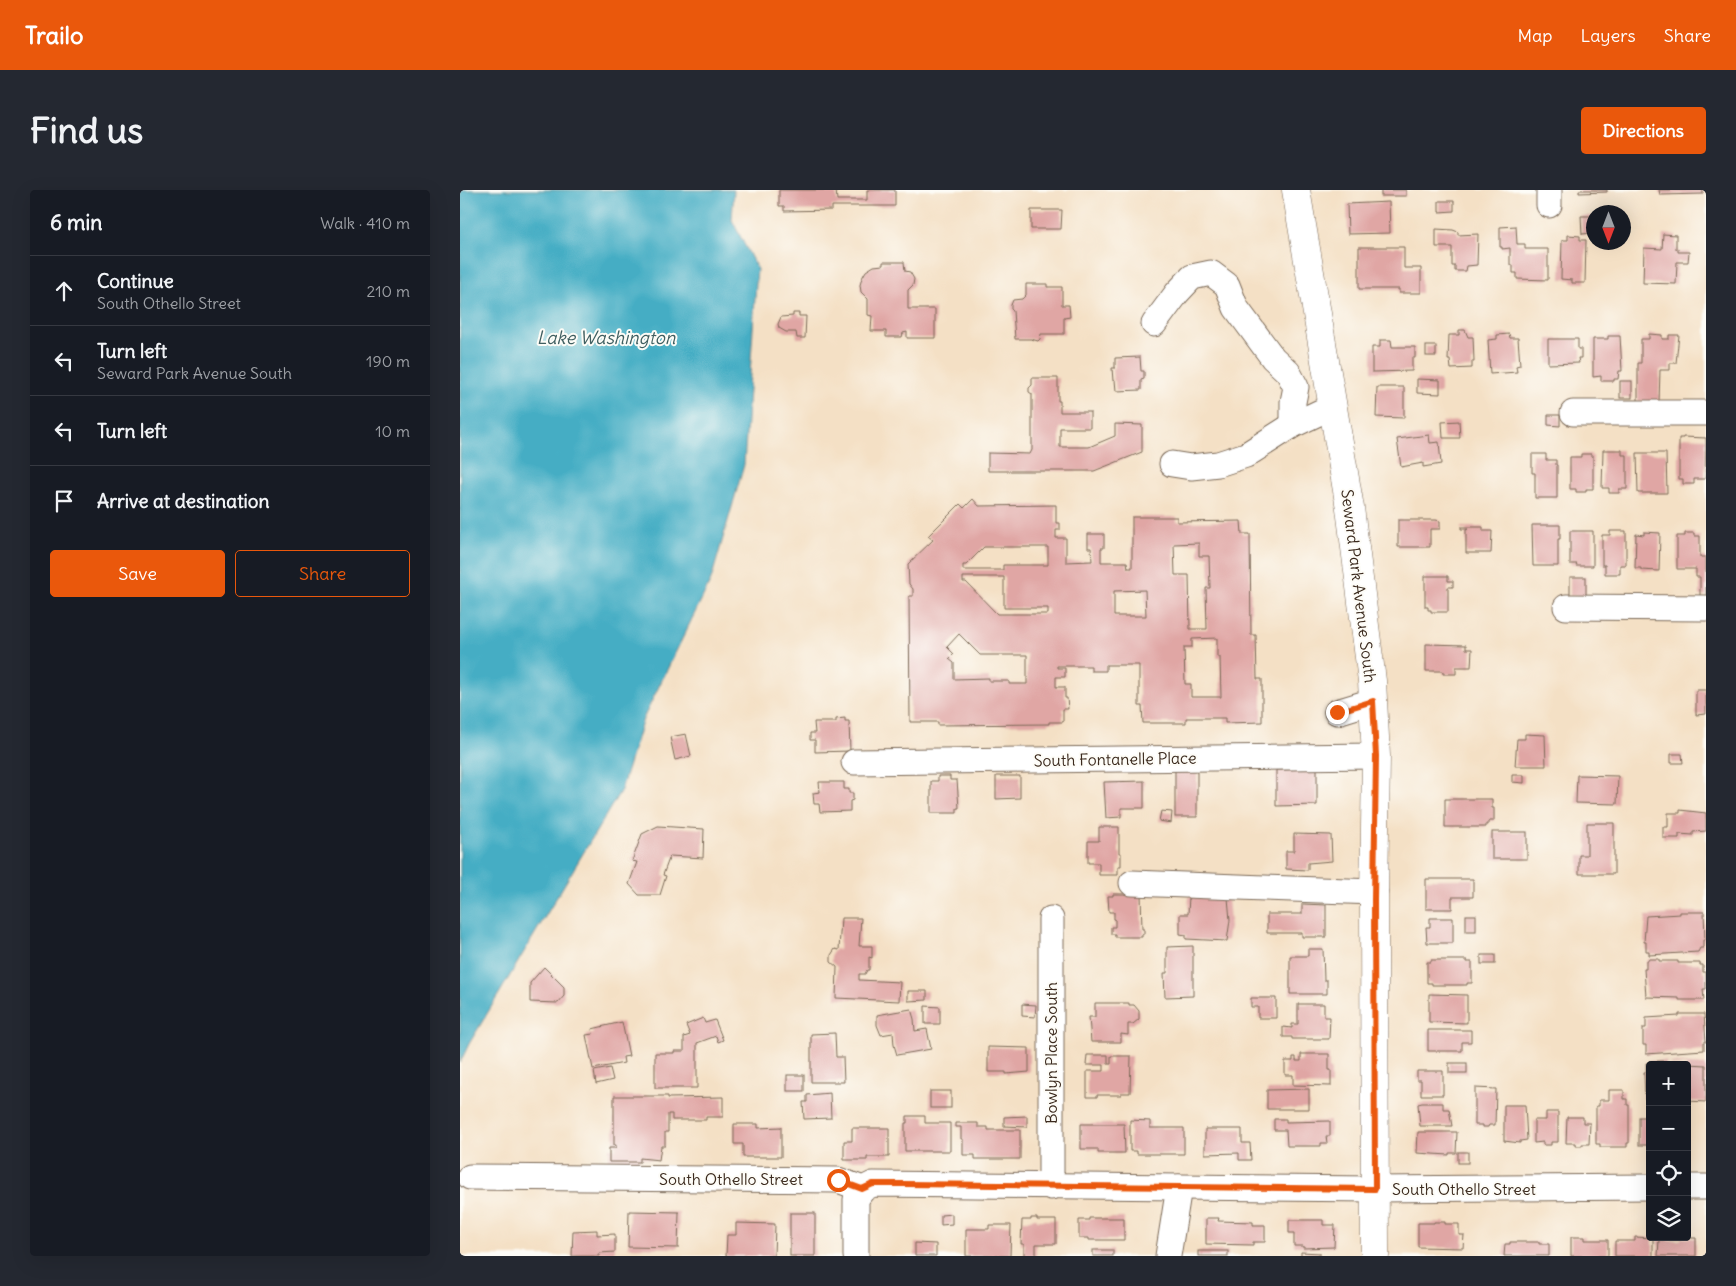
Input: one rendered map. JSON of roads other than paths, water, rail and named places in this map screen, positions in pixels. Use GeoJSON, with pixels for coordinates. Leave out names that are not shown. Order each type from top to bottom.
{"type":"FeatureCollection","features":[{"type":"Feature","properties":{"kind":"main road","name":"Seward Park Avenue South"},"geometry":{"type":"LineString","coordinates":[[1296,190],[1350,508],[1372,681],[1376,756],[1375,1256]]}},
{"type":"Feature","properties":{"kind":"street"},"geometry":{"type":"LineString","coordinates":[[1154,324],[1192,276],[1211,273],[1227,285],[1236,308],[1273,358],[1288,372],[1296,387],[1292,425]]}},
{"type":"Feature","properties":{"kind":"street"},"geometry":{"type":"LineString","coordinates":[[1172,464],[1191,467],[1218,464],[1246,455],[1292,425],[1333,406]]}},
{"type":"Feature","properties":{"kind":"street"},"geometry":{"type":"LineString","coordinates":[[1573,413],[1706,413]]}},
{"type":"Feature","properties":{"kind":"street"},"geometry":{"type":"LineString","coordinates":[[1566,608],[1706,608]]}},
{"type":"Feature","properties":{"kind":"street"},"geometry":{"type":"LineString","coordinates":[[1337,712],[1373,701]]}},
{"type":"Feature","properties":{"kind":"street","name":"South Fontanelle Place"},"geometry":{"type":"LineString","coordinates":[[854,762],[1376,756]]}},
{"type":"Feature","properties":{"kind":"street"},"geometry":{"type":"LineString","coordinates":[[1132,883],[1375,892]]}},
{"type":"Feature","properties":{"kind":"street","name":"Bowlyn Place South"},"geometry":{"type":"LineString","coordinates":[[1051,919],[1051,1187]]}},
{"type":"Feature","properties":{"kind":"street","name":"South Othello Street"},"geometry":{"type":"LineString","coordinates":[[470,1177],[838,1180],[862,1189],[873,1184],[1375,1189],[1646,1187]]}},
{"type":"Feature","properties":{"kind":"street"},"geometry":{"type":"LineString","coordinates":[[1168,1256],[1178,1187]]}},
{"type":"Feature","properties":{"kind":"street"},"geometry":{"type":"LineString","coordinates":[[1691,1187],[1706,1187]]}},
{"type":"Feature","properties":{"kind":"street"},"geometry":{"type":"LineString","coordinates":[[856,1256],[856,1199],[862,1189]]}},
{"type":"Feature","properties":{"kind":"water","name":"Lake Washington"},"geometry":{"type":"Polygon","coordinates":[[[460,190],[734,190],[732,220],[757,269],[744,465],[711,580],[643,719],[621,790],[469,1044],[460,1063],[460,190]]]}}]}
